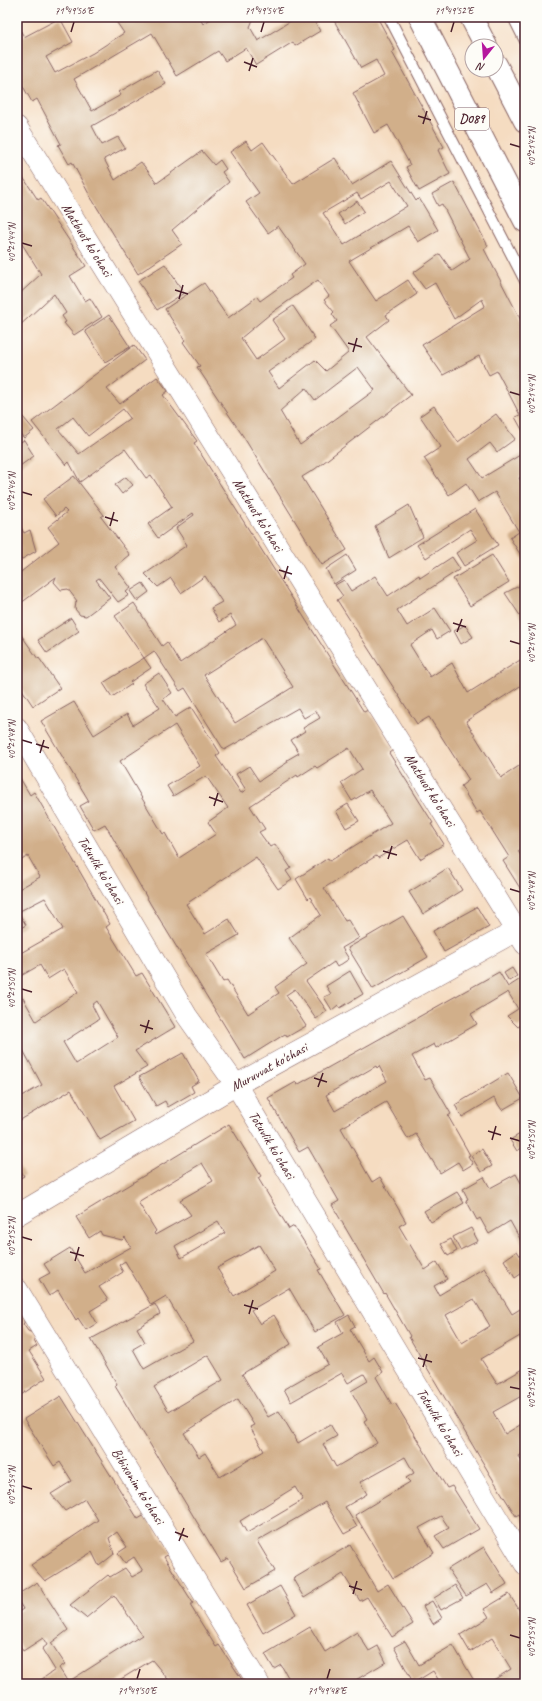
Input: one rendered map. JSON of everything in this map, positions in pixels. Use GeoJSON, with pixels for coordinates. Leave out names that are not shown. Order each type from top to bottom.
{"type":"FeatureCollection","features":[{"type":"Feature","properties":{"kind":"main road","name":"D089"},"geometry":{"type":"LineString","coordinates":[[420,17],[525,221]]}},
{"type":"Feature","properties":{"kind":"main road"},"geometry":{"type":"LineString","coordinates":[[471,17],[482,38]]}},
{"type":"Feature","properties":{"kind":"main road"},"geometry":{"type":"LineString","coordinates":[[503,78],[525,121]]}},
{"type":"Feature","properties":{"kind":"street","name":"Matbuot koʻchasi"},"geometry":{"type":"LineString","coordinates":[[17,127],[522,933]]}},
{"type":"Feature","properties":{"kind":"street","name":"Totuvlik koʻchasi"},"geometry":{"type":"LineString","coordinates":[[17,728],[187,1016],[236,1085],[525,1564]]}},
{"type":"Feature","properties":{"kind":"street","name":"Muruvvat ko'chasi"},"geometry":{"type":"LineString","coordinates":[[17,1215],[236,1085],[522,933]]}},
{"type":"Feature","properties":{"kind":"street","name":"Bibixonim koʻchasi"},"geometry":{"type":"LineString","coordinates":[[17,1289],[260,1684]]}},
{"type":"Feature","properties":{"kind":"lane"},"geometry":{"type":"LineString","coordinates":[[389,17],[525,281]]}},
{"type":"Feature","properties":{"kind":"lane"},"geometry":{"type":"LineString","coordinates":[[513,17],[525,41]]}},
{"type":"Feature","properties":{"kind":"building"},"geometry":{"type":"Polygon","coordinates":[[[113,17],[199,17],[203,24],[214,17],[254,17],[250,27],[258,41],[297,17],[312,17],[320,31],[295,46],[293,42],[256,65],[246,48],[225,61],[218,51],[177,76],[152,33],[74,79],[92,111],[121,95],[119,92],[157,70],[166,84],[92,126],[102,145],[118,137],[125,148],[104,159],[115,180],[141,162],[157,183],[202,151],[214,165],[220,160],[226,169],[222,172],[229,182],[172,230],[182,244],[138,274],[90,196],[72,162],[69,164],[58,145],[61,144],[37,99],[32,102],[17,76],[17,24],[24,37],[60,18],[73,42],[46,57],[55,73],[93,53],[124,33],[113,17]]]}},
{"type":"Feature","properties":{"kind":"building"},"geometry":{"type":"Polygon","coordinates":[[[332,17],[377,17],[395,50],[392,52],[444,147],[438,150],[450,174],[419,191],[406,167],[410,165],[388,125],[374,133],[353,93],[384,76],[376,60],[361,68],[332,17]]]}},
{"type":"Feature","properties":{"kind":"building"},"geometry":{"type":"Polygon","coordinates":[[[246,141],[252,150],[263,142],[293,184],[335,158],[352,185],[391,161],[416,201],[419,198],[438,230],[418,242],[408,226],[349,261],[376,301],[408,280],[417,294],[386,315],[389,320],[367,337],[411,395],[315,469],[302,477],[347,550],[322,565],[243,436],[197,367],[200,366],[183,342],[185,340],[165,309],[204,283],[228,318],[257,297],[260,301],[292,278],[290,275],[305,264],[278,226],[268,233],[246,202],[259,193],[230,152],[246,141]],[[391,181],[361,199],[357,193],[323,213],[344,245],[407,206],[391,181]],[[318,280],[270,314],[241,338],[256,360],[285,339],[272,320],[293,306],[315,339],[268,372],[279,388],[315,360],[326,371],[348,353],[330,326],[337,321],[332,314],[334,312],[324,300],[329,296],[318,280]],[[358,367],[315,400],[306,388],[280,411],[300,445],[375,390],[358,367]]]}},
{"type":"Feature","properties":{"kind":"building"},"geometry":{"type":"Polygon","coordinates":[[[17,168],[38,200],[41,198],[86,266],[70,276],[85,301],[90,298],[102,317],[74,335],[64,323],[66,322],[62,316],[66,313],[54,294],[17,328],[17,296],[41,274],[17,236],[17,168]]]}},
{"type":"Feature","properties":{"kind":"building"},"geometry":{"type":"Polygon","coordinates":[[[454,182],[488,246],[484,249],[525,328],[525,435],[515,417],[520,415],[497,371],[489,375],[479,356],[443,375],[422,345],[485,306],[482,299],[454,319],[435,283],[425,289],[413,273],[440,254],[452,271],[470,259],[442,204],[438,206],[432,194],[454,182]]]}},
{"type":"Feature","properties":{"kind":"building"},"geometry":{"type":"Polygon","coordinates":[[[357,201],[364,211],[345,224],[338,214],[357,201]]]}},
{"type":"Feature","properties":{"kind":"building"},"geometry":{"type":"Polygon","coordinates":[[[165,264],[184,293],[157,310],[138,281],[165,264]]]}},
{"type":"Feature","properties":{"kind":"building"},"geometry":{"type":"Polygon","coordinates":[[[109,315],[130,347],[105,362],[85,331],[109,315]]]}},
{"type":"Feature","properties":{"kind":"building"},"geometry":{"type":"Polygon","coordinates":[[[134,345],[145,360],[107,389],[120,404],[157,377],[168,391],[163,395],[197,441],[194,443],[364,712],[368,710],[393,750],[389,753],[433,823],[431,824],[444,844],[420,859],[408,840],[378,858],[376,856],[324,888],[345,921],[348,920],[359,938],[342,948],[349,959],[337,967],[334,962],[306,981],[327,1011],[316,1019],[295,989],[286,995],[306,1026],[287,1037],[285,1034],[245,1059],[151,905],[105,824],[94,830],[80,806],[89,801],[41,721],[74,702],[94,735],[127,714],[133,725],[160,708],[143,684],[159,673],[172,693],[163,699],[175,717],[191,707],[220,753],[216,756],[241,793],[246,790],[236,774],[249,766],[259,781],[288,762],[287,760],[299,753],[291,740],[305,731],[303,728],[320,718],[316,711],[304,718],[298,708],[224,750],[185,688],[180,691],[154,651],[144,658],[115,616],[134,603],[162,646],[167,642],[180,663],[236,625],[230,615],[219,622],[211,608],[222,602],[205,576],[181,593],[171,578],[158,587],[145,574],[187,545],[176,528],[194,515],[193,513],[158,538],[148,524],[172,507],[151,475],[146,478],[125,449],[80,482],[69,462],[66,465],[32,422],[134,345]],[[123,409],[88,436],[73,417],[58,429],[79,454],[130,418],[123,409]],[[262,638],[204,675],[235,723],[293,687],[262,638]],[[175,725],[120,761],[179,858],[216,834],[208,822],[228,808],[206,776],[173,796],[167,786],[200,766],[175,725]],[[349,748],[317,768],[315,766],[298,777],[297,775],[250,806],[265,829],[259,832],[270,847],[275,844],[291,868],[286,871],[292,880],[278,889],[256,857],[186,904],[205,934],[229,919],[239,935],[206,954],[223,982],[227,980],[248,1014],[279,993],[275,987],[307,964],[289,938],[321,915],[310,897],[308,899],[296,879],[328,858],[330,861],[391,823],[370,790],[352,801],[341,783],[362,769],[349,748]]]}},
{"type":"Feature","properties":{"kind":"building"},"geometry":{"type":"Polygon","coordinates":[[[434,406],[458,442],[496,414],[515,439],[497,452],[490,443],[469,459],[482,478],[525,452],[525,475],[519,478],[525,488],[525,562],[510,538],[519,532],[495,492],[478,502],[466,483],[449,495],[424,458],[441,447],[420,416],[434,406]]]}},
{"type":"Feature","properties":{"kind":"building"},"geometry":{"type":"Polygon","coordinates":[[[17,410],[34,430],[24,438],[17,430],[17,410]]]}},
{"type":"Feature","properties":{"kind":"building"},"geometry":{"type":"Polygon","coordinates":[[[24,440],[34,456],[17,468],[17,444],[24,440]]]}},
{"type":"Feature","properties":{"kind":"building"},"geometry":{"type":"Polygon","coordinates":[[[74,476],[104,515],[101,517],[130,555],[115,567],[131,588],[126,592],[129,595],[118,602],[99,578],[96,580],[110,598],[86,616],[80,615],[75,609],[77,601],[68,589],[61,590],[54,582],[56,577],[17,606],[17,575],[59,542],[48,527],[67,512],[64,509],[56,516],[43,499],[74,476]]]}},
{"type":"Feature","properties":{"kind":"building"},"geometry":{"type":"Polygon","coordinates":[[[126,477],[133,485],[122,494],[115,485],[126,477]]]}},
{"type":"Feature","properties":{"kind":"building"},"geometry":{"type":"Polygon","coordinates":[[[409,505],[423,537],[389,558],[375,526],[409,505]]]}},
{"type":"Feature","properties":{"kind":"building"},"geometry":{"type":"Polygon","coordinates":[[[475,509],[498,545],[464,566],[456,553],[477,540],[470,529],[426,558],[417,545],[475,509]]]}},
{"type":"Feature","properties":{"kind":"building"},"geometry":{"type":"Polygon","coordinates":[[[17,521],[24,533],[30,530],[36,551],[17,562],[17,521]]]}},
{"type":"Feature","properties":{"kind":"building"},"geometry":{"type":"Polygon","coordinates":[[[347,555],[356,570],[334,584],[326,569],[347,555]]]}},
{"type":"Feature","properties":{"kind":"building"},"geometry":{"type":"Polygon","coordinates":[[[492,555],[509,582],[470,606],[453,579],[492,555]]]}},
{"type":"Feature","properties":{"kind":"building"},"geometry":{"type":"Polygon","coordinates":[[[452,557],[460,569],[397,610],[407,626],[435,608],[450,631],[437,639],[432,630],[410,645],[430,677],[452,663],[468,693],[525,657],[525,683],[466,721],[501,778],[525,762],[525,846],[518,851],[525,862],[525,896],[503,861],[509,857],[480,811],[477,813],[461,786],[469,780],[429,717],[417,724],[337,600],[343,596],[335,585],[344,580],[351,591],[375,576],[388,596],[419,575],[420,578],[452,557]]]}},
{"type":"Feature","properties":{"kind":"building"},"geometry":{"type":"Polygon","coordinates":[[[143,583],[149,592],[137,601],[130,591],[143,583]]]}},
{"type":"Feature","properties":{"kind":"building"},"geometry":{"type":"Polygon","coordinates":[[[525,583],[525,623],[505,593],[525,583]]]}},
{"type":"Feature","properties":{"kind":"building"},"geometry":{"type":"Polygon","coordinates":[[[71,618],[79,631],[47,653],[38,640],[71,618]]]}},
{"type":"Feature","properties":{"kind":"building"},"geometry":{"type":"Polygon","coordinates":[[[465,625],[473,637],[461,644],[454,631],[465,625]]]}},
{"type":"Feature","properties":{"kind":"building"},"geometry":{"type":"Polygon","coordinates":[[[17,629],[60,688],[33,706],[17,682],[17,629]]]}},
{"type":"Feature","properties":{"kind":"building"},"geometry":{"type":"Polygon","coordinates":[[[144,658],[151,668],[130,682],[132,684],[112,697],[103,683],[144,658]]]}},
{"type":"Feature","properties":{"kind":"building"},"geometry":{"type":"Polygon","coordinates":[[[17,773],[30,795],[34,792],[110,924],[106,927],[136,976],[142,973],[175,1027],[135,1051],[147,1067],[114,1086],[134,1121],[100,1140],[71,1090],[17,1122],[17,1099],[42,1085],[17,1039],[17,1002],[23,998],[36,1021],[78,992],[64,969],[48,979],[40,965],[17,978],[17,950],[19,954],[63,929],[45,898],[18,912],[26,925],[17,930],[17,890],[40,877],[28,856],[17,863],[17,773]],[[97,1001],[92,1005],[99,1019],[63,1042],[76,1064],[118,1037],[97,1001]]]}},
{"type":"Feature","properties":{"kind":"building"},"geometry":{"type":"Polygon","coordinates":[[[348,804],[359,821],[346,828],[336,811],[348,804]]]}},
{"type":"Feature","properties":{"kind":"building"},"geometry":{"type":"Polygon","coordinates":[[[448,868],[462,890],[423,914],[409,892],[448,868]]]}},
{"type":"Feature","properties":{"kind":"building"},"geometry":{"type":"Polygon","coordinates":[[[477,907],[489,927],[444,952],[433,931],[477,907]]]}},
{"type":"Feature","properties":{"kind":"building"},"geometry":{"type":"Polygon","coordinates":[[[403,916],[428,957],[373,989],[348,948],[403,916]]]}},
{"type":"Feature","properties":{"kind":"building"},"geometry":{"type":"Polygon","coordinates":[[[512,968],[517,976],[509,981],[504,973],[512,968]]]}},
{"type":"Feature","properties":{"kind":"building"},"geometry":{"type":"Polygon","coordinates":[[[350,971],[363,994],[340,1008],[338,1005],[332,1010],[324,997],[331,994],[326,986],[350,971]]]}},
{"type":"Feature","properties":{"kind":"building"},"geometry":{"type":"Polygon","coordinates":[[[499,972],[508,987],[522,978],[525,983],[525,1023],[518,1027],[507,1016],[518,1009],[508,992],[471,1014],[477,1024],[436,1048],[434,1044],[412,1056],[425,1080],[430,1078],[451,1114],[448,1116],[470,1155],[468,1156],[473,1164],[463,1170],[458,1162],[440,1173],[416,1134],[408,1139],[386,1102],[341,1128],[372,1182],[380,1177],[406,1222],[399,1226],[425,1270],[437,1262],[447,1279],[434,1286],[439,1295],[484,1268],[512,1314],[525,1306],[525,1344],[520,1336],[481,1359],[497,1384],[525,1368],[525,1394],[493,1412],[505,1434],[525,1422],[525,1452],[519,1456],[525,1466],[525,1525],[519,1514],[516,1516],[489,1473],[409,1337],[410,1336],[385,1293],[384,1294],[332,1205],[339,1201],[308,1147],[299,1152],[268,1098],[296,1082],[297,1085],[499,972]],[[376,1066],[326,1095],[335,1111],[387,1081],[379,1066],[377,1068],[376,1066]],[[474,1299],[446,1315],[462,1343],[490,1326],[474,1299]]]}},
{"type":"Feature","properties":{"kind":"building"},"geometry":{"type":"Polygon","coordinates":[[[183,1053],[199,1081],[191,1086],[194,1092],[168,1107],[165,1101],[156,1106],[139,1077],[183,1053]]]}},
{"type":"Feature","properties":{"kind":"building"},"geometry":{"type":"Polygon","coordinates":[[[508,1073],[523,1098],[502,1110],[494,1098],[462,1117],[455,1105],[508,1073]]]}},
{"type":"Feature","properties":{"kind":"building"},"geometry":{"type":"Polygon","coordinates":[[[229,1124],[261,1176],[258,1178],[289,1229],[294,1226],[321,1269],[318,1270],[345,1315],[315,1332],[289,1288],[251,1310],[260,1324],[274,1315],[291,1344],[242,1374],[268,1417],[279,1411],[298,1443],[330,1424],[337,1436],[323,1444],[336,1467],[377,1443],[364,1421],[367,1419],[351,1391],[368,1381],[364,1374],[348,1383],[342,1373],[291,1402],[284,1389],[328,1364],[318,1347],[343,1333],[337,1322],[349,1315],[355,1326],[350,1329],[369,1361],[374,1357],[383,1372],[376,1377],[392,1405],[395,1403],[447,1488],[452,1486],[479,1529],[444,1549],[435,1536],[449,1528],[441,1516],[419,1528],[434,1553],[393,1578],[355,1515],[410,1482],[406,1478],[414,1473],[405,1457],[360,1482],[367,1494],[345,1507],[357,1527],[344,1534],[325,1502],[257,1541],[275,1571],[246,1588],[228,1558],[221,1562],[115,1386],[117,1384],[91,1339],[155,1304],[160,1314],[137,1328],[145,1342],[133,1349],[144,1369],[193,1341],[166,1296],[151,1305],[125,1261],[119,1265],[123,1272],[99,1287],[108,1300],[90,1311],[97,1323],[86,1330],[78,1318],[76,1320],[58,1290],[49,1296],[39,1279],[50,1273],[44,1264],[70,1248],[85,1273],[131,1247],[125,1237],[122,1240],[102,1235],[100,1231],[89,1238],[76,1217],[229,1124]],[[202,1163],[138,1202],[156,1231],[154,1233],[155,1235],[191,1215],[180,1200],[213,1181],[202,1163]],[[218,1221],[175,1246],[181,1258],[225,1233],[218,1221]],[[259,1245],[217,1268],[234,1296],[275,1271],[259,1245]],[[208,1355],[154,1387],[169,1412],[223,1380],[208,1355]],[[238,1399],[184,1433],[199,1457],[205,1453],[220,1477],[264,1451],[250,1427],[254,1425],[238,1399]],[[295,1487],[240,1521],[247,1533],[303,1500],[295,1487]]]}},
{"type":"Feature","properties":{"kind":"building"},"geometry":{"type":"Polygon","coordinates":[[[525,1131],[525,1146],[517,1151],[510,1140],[525,1131]]]}},
{"type":"Feature","properties":{"kind":"building"},"geometry":{"type":"Polygon","coordinates":[[[482,1149],[492,1166],[481,1172],[471,1156],[482,1149]]]}},
{"type":"Feature","properties":{"kind":"building"},"geometry":{"type":"Polygon","coordinates":[[[17,1164],[24,1176],[17,1180],[17,1164]]]}},
{"type":"Feature","properties":{"kind":"building"},"geometry":{"type":"Polygon","coordinates":[[[516,1174],[525,1190],[525,1248],[510,1221],[489,1234],[480,1218],[477,1220],[466,1200],[468,1199],[463,1189],[484,1177],[490,1188],[516,1174]]]}},
{"type":"Feature","properties":{"kind":"building"},"geometry":{"type":"Polygon","coordinates":[[[457,1192],[464,1203],[431,1222],[424,1211],[457,1192]]]}},
{"type":"Feature","properties":{"kind":"building"},"geometry":{"type":"Polygon","coordinates":[[[471,1228],[478,1241],[460,1250],[453,1237],[471,1228]]]}},
{"type":"Feature","properties":{"kind":"building"},"geometry":{"type":"Polygon","coordinates":[[[451,1239],[457,1251],[448,1256],[441,1244],[451,1239]]]}},
{"type":"Feature","properties":{"kind":"building"},"geometry":{"type":"Polygon","coordinates":[[[517,1251],[525,1263],[525,1271],[515,1278],[504,1260],[517,1251]]]}},
{"type":"Feature","properties":{"kind":"building"},"geometry":{"type":"Polygon","coordinates":[[[17,1314],[24,1316],[23,1324],[28,1331],[35,1334],[34,1341],[37,1346],[29,1351],[46,1378],[18,1397],[17,1314]]]}},
{"type":"Feature","properties":{"kind":"building"},"geometry":{"type":"Polygon","coordinates":[[[61,1396],[138,1519],[145,1515],[171,1553],[164,1557],[193,1603],[190,1605],[216,1647],[219,1645],[245,1684],[172,1684],[152,1660],[113,1684],[35,1684],[55,1670],[42,1649],[47,1645],[43,1638],[23,1651],[17,1641],[17,1613],[23,1609],[17,1599],[17,1595],[37,1582],[68,1630],[51,1643],[65,1664],[59,1668],[68,1682],[142,1635],[114,1595],[86,1618],[70,1605],[108,1575],[110,1577],[125,1568],[132,1577],[143,1571],[134,1557],[125,1563],[118,1553],[127,1547],[117,1532],[109,1538],[114,1554],[99,1566],[92,1552],[45,1581],[31,1565],[98,1520],[85,1499],[65,1511],[51,1494],[72,1481],[60,1462],[54,1466],[24,1419],[61,1396]]]}},
{"type":"Feature","properties":{"kind":"building"},"geometry":{"type":"Polygon","coordinates":[[[350,1545],[377,1591],[388,1584],[413,1624],[392,1637],[367,1597],[360,1601],[343,1574],[304,1598],[293,1579],[350,1545]]]}},
{"type":"Feature","properties":{"kind":"building"},"geometry":{"type":"Polygon","coordinates":[[[484,1547],[507,1584],[493,1593],[487,1584],[466,1596],[448,1569],[484,1547]]]}},
{"type":"Feature","properties":{"kind":"building"},"geometry":{"type":"Polygon","coordinates":[[[455,1585],[463,1598],[441,1610],[434,1598],[455,1585]]]}},
{"type":"Feature","properties":{"kind":"building"},"geometry":{"type":"Polygon","coordinates":[[[280,1586],[296,1614],[263,1633],[247,1605],[280,1586]]]}},
{"type":"Feature","properties":{"kind":"building"},"geometry":{"type":"Polygon","coordinates":[[[509,1594],[525,1619],[525,1678],[515,1684],[487,1684],[511,1669],[492,1638],[470,1652],[460,1635],[489,1617],[484,1609],[509,1594]]]}},
{"type":"Feature","properties":{"kind":"building"},"geometry":{"type":"Polygon","coordinates":[[[432,1601],[442,1618],[433,1624],[423,1606],[432,1601]]]}},
{"type":"Feature","properties":{"kind":"building"},"geometry":{"type":"Polygon","coordinates":[[[310,1627],[325,1652],[357,1632],[369,1651],[378,1646],[386,1662],[349,1684],[292,1684],[281,1665],[274,1669],[265,1654],[310,1627]]]}},
{"type":"Feature","properties":{"kind":"building"},"geometry":{"type":"Polygon","coordinates":[[[405,1641],[419,1665],[453,1645],[476,1684],[441,1684],[433,1671],[414,1684],[394,1647],[405,1641]]]}}]}
